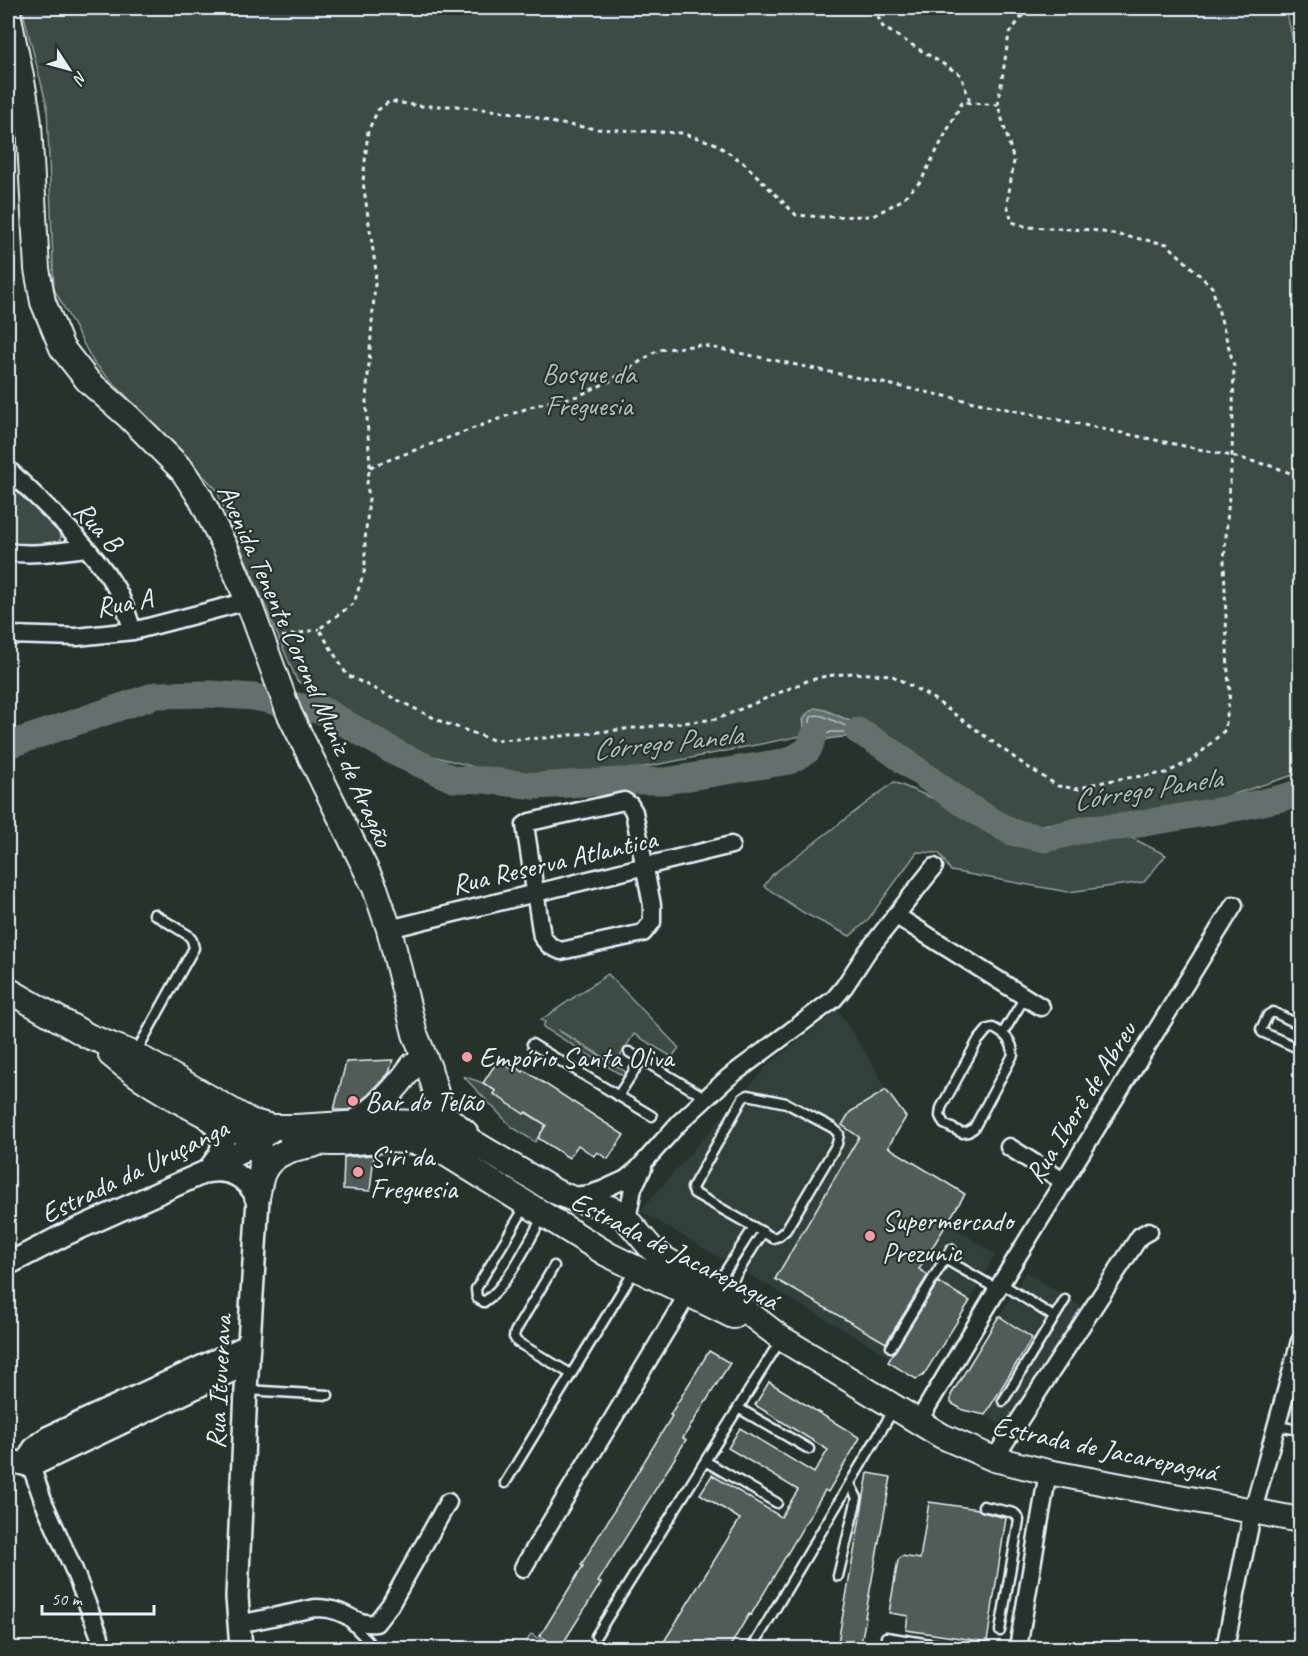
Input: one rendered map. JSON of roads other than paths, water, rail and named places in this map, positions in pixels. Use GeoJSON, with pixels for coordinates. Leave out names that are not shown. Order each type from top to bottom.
{"type":"FeatureCollection","features":[{"type":"Feature","properties":{"kind":"main road","name":"Avenida Tenente Coronel Muniz de Aragão"},"geometry":{"type":"LineString","coordinates":[[8,11],[14,51],[27,105],[37,269],[43,302],[52,326],[62,348],[88,381],[129,417],[182,471],[201,497],[248,600],[289,713],[375,888],[389,929],[415,1034],[429,1068],[440,1107],[446,1116],[462,1128],[477,1144]]}},
{"type":"Feature","properties":{"kind":"main road","name":"Estrada de Jacarepaguá"},"geometry":{"type":"LineString","coordinates":[[8,990],[88,1036],[134,1054],[255,1130],[332,1143],[398,1140],[424,1143],[448,1153],[606,1254],[781,1338],[942,1436],[994,1459],[1048,1472],[1300,1520]]}},
{"type":"Feature","properties":{"kind":"main road","name":"Avenida Tenente Coronel Muniz de Aragão"},"geometry":{"type":"LineString","coordinates":[[415,1034],[413,1065],[426,1123],[432,1139],[448,1153]]}},
{"type":"Feature","properties":{"kind":"main road","name":"Estrada de Jacarepaguá"},"geometry":{"type":"LineString","coordinates":[[88,1036],[125,1068],[204,1115],[248,1136],[255,1130],[272,1127],[379,1122],[426,1123],[459,1134],[556,1192],[617,1211],[663,1258],[719,1291],[781,1338]]}},
{"type":"Feature","properties":{"kind":"main road"},"geometry":{"type":"LineString","coordinates":[[352,1124],[369,1114],[402,1081],[413,1065]]}},
{"type":"Feature","properties":{"kind":"main road"},"geometry":{"type":"LineString","coordinates":[[257,1197],[263,1173],[272,1160],[293,1148],[332,1143]]}},
{"type":"Feature","properties":{"kind":"main road"},"geometry":{"type":"LineString","coordinates":[[535,1209],[568,1219],[606,1242],[618,1239],[622,1235],[627,1220]]}},
{"type":"Feature","properties":{"kind":"street","name":"Rua B"},"geometry":{"type":"LineString","coordinates":[[8,469],[86,548],[104,570],[117,590],[134,631]]}},
{"type":"Feature","properties":{"kind":"street"},"geometry":{"type":"LineString","coordinates":[[8,552],[45,553],[86,548]]}},
{"type":"Feature","properties":{"kind":"street","name":"Rua A"},"geometry":{"type":"LineString","coordinates":[[8,635],[76,637],[134,631],[248,600]]}},
{"type":"Feature","properties":{"kind":"street"},"geometry":{"type":"LineString","coordinates":[[624,801],[630,805],[652,905],[652,922],[643,933],[561,951],[550,946],[542,937],[534,892],[525,825],[624,801]]}},
{"type":"Feature","properties":{"kind":"street","name":"Rua Reserva Atlantica"},"geometry":{"type":"LineString","coordinates":[[389,929],[731,845]]}},
{"type":"Feature","properties":{"kind":"street"},"geometry":{"type":"LineString","coordinates":[[565,1196],[590,1194],[613,1186],[637,1170],[679,1123],[706,1098],[763,1051],[834,999],[895,915],[934,867]]}},
{"type":"Feature","properties":{"kind":"street","name":"Rua Iberê de Abreu"},"geometry":{"type":"LineString","coordinates":[[918,1422],[1063,1181],[1234,905]]}},
{"type":"Feature","properties":{"kind":"street"},"geometry":{"type":"LineString","coordinates":[[895,915],[1041,1007]]}},
{"type":"Feature","properties":{"kind":"street"},"geometry":{"type":"LineString","coordinates":[[204,1115],[215,1125],[223,1144],[215,1163],[205,1172]]}},
{"type":"Feature","properties":{"kind":"street","name":"Estrada da Uruçanga"},"geometry":{"type":"LineString","coordinates":[[8,1264],[64,1235],[205,1172],[248,1148],[255,1130]]}},
{"type":"Feature","properties":{"kind":"street","name":"Rua Ituverava"},"geometry":{"type":"LineString","coordinates":[[242,1648],[237,1597],[246,1390],[261,1151],[255,1130]]}},
{"type":"Feature","properties":{"kind":"street"},"geometry":{"type":"LineString","coordinates":[[1009,1147],[1063,1181]]}},
{"type":"Feature","properties":{"kind":"street"},"geometry":{"type":"LineString","coordinates":[[627,1220],[633,1188],[647,1159]]}},
{"type":"Feature","properties":{"kind":"street"},"geometry":{"type":"LineString","coordinates":[[205,1172],[222,1170],[238,1175],[246,1181],[257,1197]]}},
{"type":"Feature","properties":{"kind":"street"},"geometry":{"type":"LineString","coordinates":[[994,1459],[1140,1236],[1149,1231]]}},
{"type":"Feature","properties":{"kind":"street"},"geometry":{"type":"LineString","coordinates":[[523,1568],[688,1294]]}},
{"type":"Feature","properties":{"kind":"street"},"geometry":{"type":"LineString","coordinates":[[1225,1648],[1253,1510],[1300,1341]]}},
{"type":"Feature","properties":{"kind":"street"},"geometry":{"type":"LineString","coordinates":[[101,1648],[100,1636],[44,1503],[31,1466],[32,1451],[37,1444],[49,1437],[248,1354]]}},
{"type":"Feature","properties":{"kind":"street"},"geometry":{"type":"LineString","coordinates":[[8,1460],[31,1466]]}},
{"type":"Feature","properties":{"kind":"street"},"geometry":{"type":"LineString","coordinates":[[1018,1648],[1048,1472]]}},
{"type":"Feature","properties":{"kind":"street"},"geometry":{"type":"LineString","coordinates":[[239,1624],[315,1608],[340,1612],[366,1624],[376,1623],[390,1605],[448,1502]]}},
{"type":"Feature","properties":{"kind":"lane"},"geometry":{"type":"LineString","coordinates":[[134,1054],[194,948],[188,935],[154,914]]}},
{"type":"Feature","properties":{"kind":"lane"},"geometry":{"type":"LineString","coordinates":[[1003,1033],[1025,997]]}},
{"type":"Feature","properties":{"kind":"lane"},"geometry":{"type":"LineString","coordinates":[[1300,1025],[1273,1012],[1268,1015],[1261,1029],[1262,1032],[1300,1049]]}},
{"type":"Feature","properties":{"kind":"lane"},"geometry":{"type":"LineString","coordinates":[[993,1028],[1003,1033],[1013,1045],[1013,1054],[974,1128],[962,1133],[944,1124],[940,1116],[941,1108],[977,1042],[988,1029],[993,1028]]}},
{"type":"Feature","properties":{"kind":"lane"},"geometry":{"type":"LineString","coordinates":[[532,1044],[652,1116]]}},
{"type":"Feature","properties":{"kind":"lane"},"geometry":{"type":"LineString","coordinates":[[629,1052],[706,1098]]}},
{"type":"Feature","properties":{"kind":"lane"},"geometry":{"type":"LineString","coordinates":[[618,1096],[641,1059]]}},
{"type":"Feature","properties":{"kind":"lane"},"geometry":{"type":"LineString","coordinates":[[748,1095],[786,1103],[834,1128],[839,1134],[837,1144],[786,1230],[773,1238],[754,1227],[694,1193],[692,1188],[743,1098],[748,1095]]}},
{"type":"Feature","properties":{"kind":"lane"},"geometry":{"type":"LineString","coordinates":[[535,1209],[516,1262],[494,1295],[484,1302],[477,1298],[476,1289],[535,1209]]}},
{"type":"Feature","properties":{"kind":"lane"},"geometry":{"type":"LineString","coordinates":[[719,1291],[754,1227]]}},
{"type":"Feature","properties":{"kind":"lane"},"geometry":{"type":"LineString","coordinates":[[719,1291],[763,1232]]}},
{"type":"Feature","properties":{"kind":"lane"},"geometry":{"type":"LineString","coordinates":[[891,1347],[951,1249]]}},
{"type":"Feature","properties":{"kind":"lane"},"geometry":{"type":"LineString","coordinates":[[945,1259],[1054,1317]]}},
{"type":"Feature","properties":{"kind":"lane"},"geometry":{"type":"LineString","coordinates":[[554,1266],[514,1337],[517,1342],[571,1374]]}},
{"type":"Feature","properties":{"kind":"lane"},"geometry":{"type":"LineString","coordinates":[[505,1483],[636,1268]]}},
{"type":"Feature","properties":{"kind":"lane"},"geometry":{"type":"LineString","coordinates":[[1003,1401],[1065,1300]]}},
{"type":"Feature","properties":{"kind":"lane"},"geometry":{"type":"LineString","coordinates":[[596,1636],[781,1338]]}},
{"type":"Feature","properties":{"kind":"lane"},"geometry":{"type":"LineString","coordinates":[[246,1390],[328,1395]]}},
{"type":"Feature","properties":{"kind":"lane"},"geometry":{"type":"LineString","coordinates":[[752,1648],[895,1407]]}},
{"type":"Feature","properties":{"kind":"lane"},"geometry":{"type":"LineString","coordinates":[[738,1408],[808,1449]]}},
{"type":"Feature","properties":{"kind":"lane"},"geometry":{"type":"LineString","coordinates":[[1277,1426],[1300,1430]]}},
{"type":"Feature","properties":{"kind":"lane"},"geometry":{"type":"LineString","coordinates":[[705,1461],[777,1503]]}},
{"type":"Feature","properties":{"kind":"lane"},"geometry":{"type":"LineString","coordinates":[[838,1576],[856,1498],[850,1484]]}},
{"type":"Feature","properties":{"kind":"lane"},"geometry":{"type":"LineString","coordinates":[[983,1506],[1017,1516],[1019,1520],[1000,1630]]}},
{"type":"Feature","properties":{"kind":"lane"},"geometry":{"type":"LineString","coordinates":[[1010,1574],[1030,1577]]}},
{"type":"Feature","properties":{"kind":"lane"},"geometry":{"type":"LineString","coordinates":[[340,1612],[375,1648]]}},
{"type":"Feature","properties":{"kind":"lane"},"geometry":{"type":"LineString","coordinates":[[886,1637],[956,1648]]}},
{"type":"Feature","properties":{"kind":"water"},"geometry":{"type":"Polygon","coordinates":[[[815,708],[825,710],[884,736],[888,749],[861,738],[836,738],[824,741],[810,755],[802,759],[789,761],[807,742],[804,718],[815,708]]]}},
{"type":"Feature","properties":{"kind":"waterway","name":"Córrego Panela"},"geometry":{"type":"LineString","coordinates":[[8,745],[156,695],[211,694],[254,697],[326,712],[398,754],[453,779],[535,786],[618,781],[665,781],[789,761],[808,750],[814,736]]}},
{"type":"Feature","properties":{"kind":"waterway","name":"Córrego Panela"},"geometry":{"type":"LineString","coordinates":[[858,731],[888,749],[962,803],[1011,832],[1046,839],[1086,829],[1120,827],[1235,808],[1300,792]]}},
{"type":"Feature","properties":{"kind":"place","name":"Empório Santa Oliva"},"geometry":{"type":"Point","coordinates":[467,1057]}},
{"type":"Feature","properties":{"kind":"place","name":"Bar do Telão"},"geometry":{"type":"Point","coordinates":[353,1101]}},
{"type":"Feature","properties":{"kind":"place","name":"Siri da Freguesia"},"geometry":{"type":"Point","coordinates":[358,1172]}},
{"type":"Feature","properties":{"kind":"place","name":"Supermercado Prezunic"},"geometry":{"type":"Point","coordinates":[870,1236]}},
{"type":"Feature","properties":{"kind":"park label","name":"Bosque da Freguesia"},"geometry":{"type":"Point","coordinates":[589,389]}}]}
